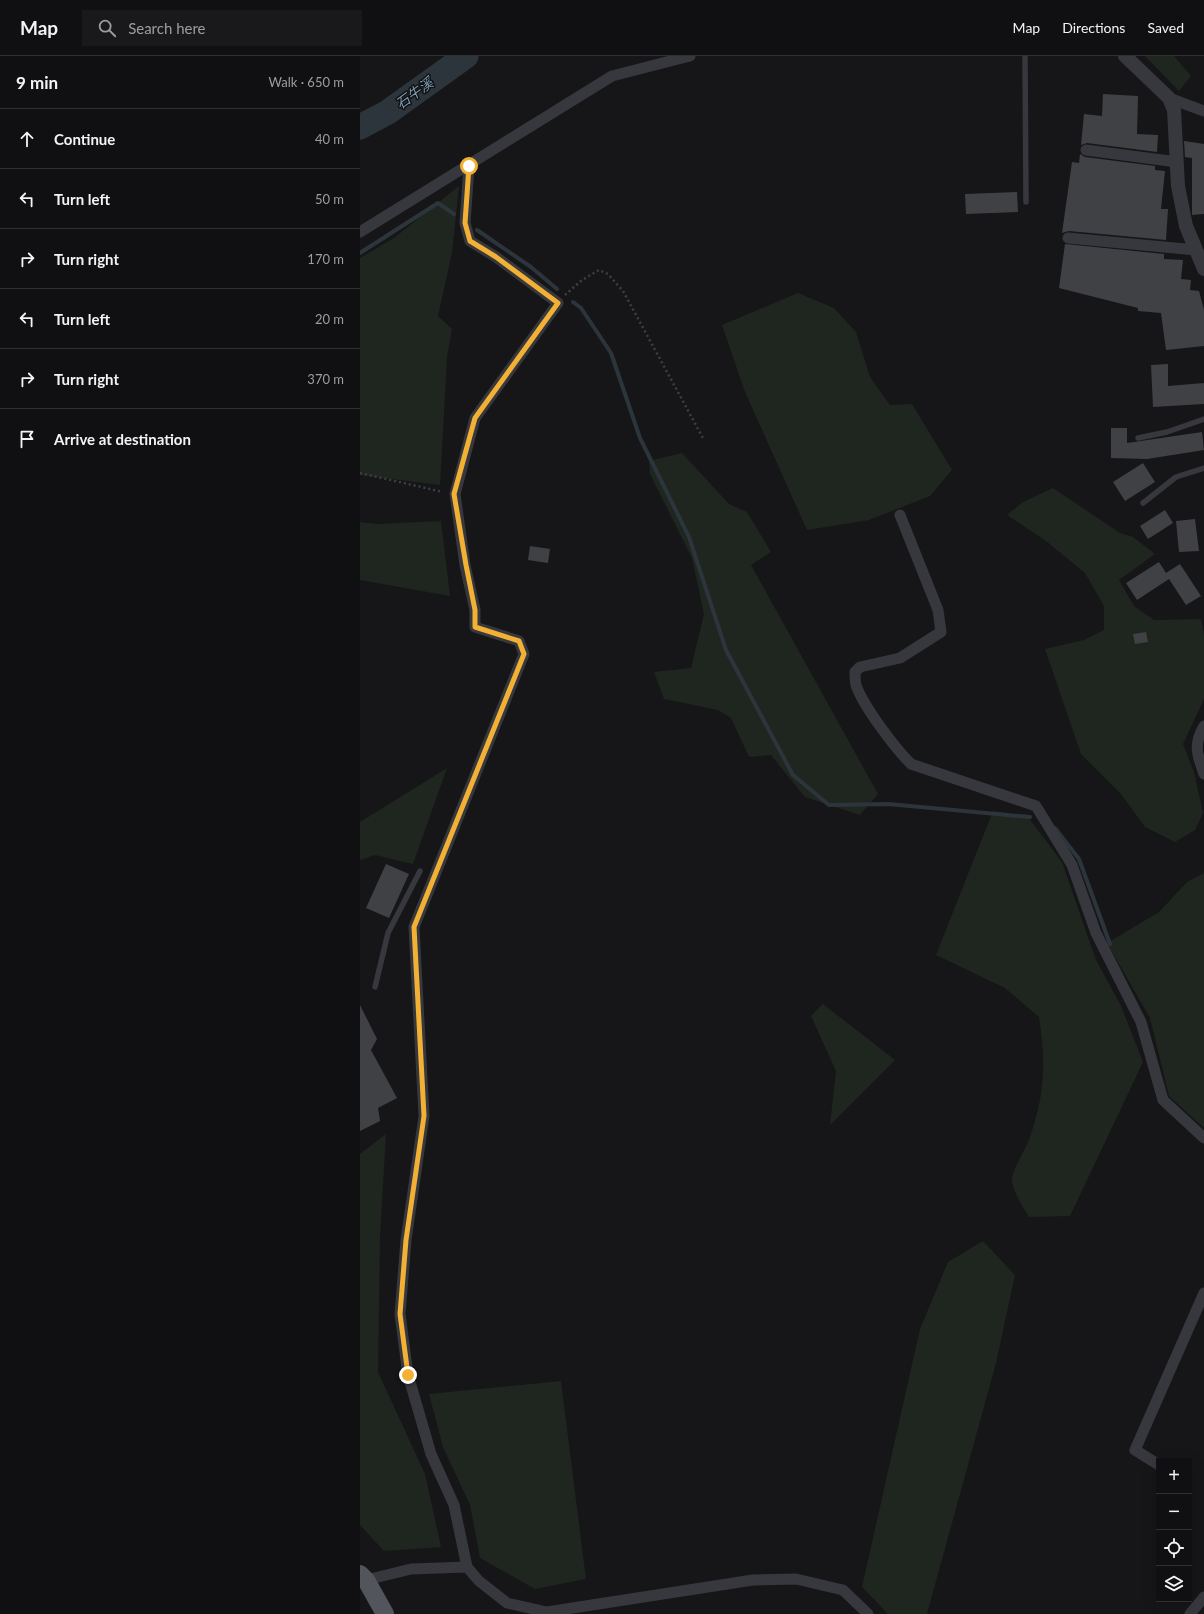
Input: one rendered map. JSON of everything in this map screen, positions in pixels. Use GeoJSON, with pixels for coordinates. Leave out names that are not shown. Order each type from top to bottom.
{"type":"FeatureCollection","features":[{"type":"Feature","properties":{"kind":"main road"},"geometry":{"type":"LineString","coordinates":[[363,1577],[385,1614]]}},
{"type":"Feature","properties":{"kind":"street"},"geometry":{"type":"LineString","coordinates":[[360,232],[469,166],[612,76],[690,56]]}},
{"type":"Feature","properties":{"kind":"street"},"geometry":{"type":"LineString","coordinates":[[1125,56],[1169,98],[1204,111]]}},
{"type":"Feature","properties":{"kind":"street"},"geometry":{"type":"LineString","coordinates":[[1169,98],[1174,110],[1178,186],[1186,226],[1204,269]]}},
{"type":"Feature","properties":{"kind":"street"},"geometry":{"type":"LineString","coordinates":[[1086,150],[1177,162]]}},
{"type":"Feature","properties":{"kind":"street"},"geometry":{"type":"LineString","coordinates":[[469,166],[465,223],[470,241],[496,257],[558,303],[475,418],[454,494],[475,610],[475,627],[519,641],[524,654],[414,927],[424,1116],[406,1240],[400,1314],[408,1375],[431,1454],[454,1505],[467,1567],[479,1581],[507,1604],[547,1612],[753,1580],[796,1579],[843,1590],[868,1614]]}},
{"type":"Feature","properties":{"kind":"street"},"geometry":{"type":"LineString","coordinates":[[1068,238],[1196,250]]}},
{"type":"Feature","properties":{"kind":"street"},"geometry":{"type":"LineString","coordinates":[[900,515],[938,610],[941,632],[900,658],[860,667],[855,672],[856,685],[896,749],[911,764],[1036,806],[1072,865],[1096,933],[1141,1022],[1163,1100],[1204,1138]]}},
{"type":"Feature","properties":{"kind":"street"},"geometry":{"type":"LineString","coordinates":[[1204,726],[1197,738],[1197,755],[1204,774]]}},
{"type":"Feature","properties":{"kind":"street"},"geometry":{"type":"LineString","coordinates":[[1156,1463],[1135,1450],[1204,1294]]}},
{"type":"Feature","properties":{"kind":"street"},"geometry":{"type":"LineString","coordinates":[[363,1577],[411,1569],[467,1567]]}},
{"type":"Feature","properties":{"kind":"street"},"geometry":{"type":"LineString","coordinates":[[1190,1614],[1204,1597]]}},
{"type":"Feature","properties":{"kind":"lane"},"geometry":{"type":"LineString","coordinates":[[1025,56],[1026,202]]}},
{"type":"Feature","properties":{"kind":"lane"},"geometry":{"type":"LineString","coordinates":[[1138,438],[1167,432],[1204,419]]}},
{"type":"Feature","properties":{"kind":"lane"},"geometry":{"type":"LineString","coordinates":[[1143,504],[1176,477],[1204,468]]}},
{"type":"Feature","properties":{"kind":"lane"},"geometry":{"type":"LineString","coordinates":[[375,987],[388,933],[420,871]]}},
{"type":"Feature","properties":{"kind":"path"},"geometry":{"type":"LineString","coordinates":[[558,303],[572,288],[599,270],[608,274],[623,291],[704,440]]}},
{"type":"Feature","properties":{"kind":"path"},"geometry":{"type":"LineString","coordinates":[[360,473],[454,494]]}},
{"type":"Feature","properties":{"kind":"shaded area"},"geometry":{"type":"Polygon","coordinates":[[[1145,56],[1174,56],[1191,76],[1179,91],[1145,56]]]}},
{"type":"Feature","properties":{"kind":"shaded area"},"geometry":{"type":"Polygon","coordinates":[[[459,186],[452,253],[438,316],[452,329],[447,357],[440,485],[360,475],[360,258],[394,238],[459,186]]]}},
{"type":"Feature","properties":{"kind":"shaded area"},"geometry":{"type":"Polygon","coordinates":[[[798,293],[834,308],[856,332],[870,377],[890,405],[912,404],[952,470],[930,496],[869,520],[807,530],[745,392],[722,325],[798,293]]]}},
{"type":"Feature","properties":{"kind":"shaded area"},"geometry":{"type":"Polygon","coordinates":[[[682,453],[729,504],[747,512],[771,552],[751,565],[878,794],[860,815],[805,797],[771,755],[749,757],[731,718],[718,710],[664,699],[654,672],[691,668],[704,614],[692,558],[650,474],[649,461],[682,453]]]}},
{"type":"Feature","properties":{"kind":"shaded area"},"geometry":{"type":"Polygon","coordinates":[[[1053,488],[1120,533],[1133,537],[1155,554],[1119,580],[1134,606],[1154,620],[1201,619],[1204,635],[1204,699],[1183,744],[1194,772],[1203,813],[1195,830],[1175,842],[1145,827],[1121,794],[1081,754],[1045,649],[1084,640],[1104,630],[1104,606],[1085,573],[1046,541],[1007,515],[1023,502],[1053,488]]]}},
{"type":"Feature","properties":{"kind":"shaded area"},"geometry":{"type":"Polygon","coordinates":[[[441,521],[450,596],[360,580],[360,522],[378,524],[441,521]]]}},
{"type":"Feature","properties":{"kind":"shaded area"},"geometry":{"type":"Polygon","coordinates":[[[447,768],[413,864],[375,855],[360,860],[360,822],[447,768]]]}},
{"type":"Feature","properties":{"kind":"shaded area"},"geometry":{"type":"Polygon","coordinates":[[[993,811],[1028,817],[1062,862],[1096,960],[1121,1006],[1143,1062],[1070,1216],[1029,1217],[1018,1199],[1012,1179],[1017,1164],[1030,1137],[1039,1106],[1043,1077],[1043,1049],[1039,1017],[1005,988],[936,955],[993,811]]]}},
{"type":"Feature","properties":{"kind":"shaded area"},"geometry":{"type":"Polygon","coordinates":[[[1204,873],[1204,1128],[1169,1096],[1150,1018],[1107,943],[1159,912],[1187,882],[1204,873]]]}},
{"type":"Feature","properties":{"kind":"shaded area"},"geometry":{"type":"Polygon","coordinates":[[[823,1004],[895,1060],[830,1125],[836,1071],[811,1016],[823,1004]]]}},
{"type":"Feature","properties":{"kind":"shaded area"},"geometry":{"type":"Polygon","coordinates":[[[386,1134],[380,1237],[378,1372],[425,1474],[441,1547],[384,1551],[360,1525],[360,1154],[386,1134]]]}},
{"type":"Feature","properties":{"kind":"shaded area"},"geometry":{"type":"Polygon","coordinates":[[[983,1241],[1015,1275],[996,1363],[927,1614],[888,1614],[862,1587],[920,1329],[948,1262],[983,1241]]]}},
{"type":"Feature","properties":{"kind":"shaded area"},"geometry":{"type":"Polygon","coordinates":[[[561,1381],[586,1579],[535,1589],[480,1558],[470,1505],[443,1447],[429,1394],[561,1381]]]}},
{"type":"Feature","properties":{"kind":"building"},"geometry":{"type":"Polygon","coordinates":[[[1103,94],[1138,96],[1137,134],[1158,135],[1157,152],[1087,143],[1081,145],[1084,114],[1102,116],[1103,94]]]}},
{"type":"Feature","properties":{"kind":"building"},"geometry":{"type":"Polygon","coordinates":[[[1184,141],[1204,144],[1204,214],[1192,215],[1192,158],[1185,157],[1184,141]]]}},
{"type":"Feature","properties":{"kind":"building"},"geometry":{"type":"Polygon","coordinates":[[[1080,154],[1085,157],[1155,166],[1155,170],[1165,171],[1161,209],[1168,209],[1166,240],[1069,231],[1062,233],[1072,162],[1079,163],[1080,154]]]}},
{"type":"Feature","properties":{"kind":"building"},"geometry":{"type":"Polygon","coordinates":[[[1017,192],[1018,212],[966,214],[965,194],[1017,192]]]}},
{"type":"Feature","properties":{"kind":"building"},"geometry":{"type":"Polygon","coordinates":[[[1065,244],[1164,254],[1164,259],[1183,260],[1181,279],[1191,280],[1190,290],[1199,291],[1204,310],[1204,346],[1166,350],[1161,313],[1138,311],[1138,308],[1059,288],[1065,244]]]}},
{"type":"Feature","properties":{"kind":"building"},"geometry":{"type":"Polygon","coordinates":[[[1168,364],[1168,386],[1204,383],[1204,404],[1153,407],[1151,365],[1168,364]]]}},
{"type":"Feature","properties":{"kind":"building"},"geometry":{"type":"Polygon","coordinates":[[[1111,428],[1127,428],[1127,443],[1202,432],[1204,450],[1147,459],[1111,458],[1111,428]]]}},
{"type":"Feature","properties":{"kind":"building"},"geometry":{"type":"Polygon","coordinates":[[[1143,463],[1155,482],[1125,501],[1113,482],[1143,463]]]}},
{"type":"Feature","properties":{"kind":"building"},"geometry":{"type":"Polygon","coordinates":[[[1165,510],[1173,523],[1148,539],[1140,526],[1165,510]]]}},
{"type":"Feature","properties":{"kind":"building"},"geometry":{"type":"Polygon","coordinates":[[[1195,519],[1199,551],[1179,552],[1176,521],[1195,519]]]}},
{"type":"Feature","properties":{"kind":"building"},"geometry":{"type":"Polygon","coordinates":[[[530,546],[550,549],[548,563],[528,560],[530,546]]]}},
{"type":"Feature","properties":{"kind":"building"},"geometry":{"type":"Polygon","coordinates":[[[1159,562],[1166,573],[1180,564],[1201,596],[1186,605],[1169,579],[1137,600],[1126,583],[1159,562]]]}},
{"type":"Feature","properties":{"kind":"building"},"geometry":{"type":"Polygon","coordinates":[[[1146,632],[1148,642],[1135,644],[1133,634],[1146,632]]]}},
{"type":"Feature","properties":{"kind":"building"},"geometry":{"type":"Polygon","coordinates":[[[386,864],[409,874],[389,918],[366,908],[386,864]]]}},
{"type":"Feature","properties":{"kind":"building"},"geometry":{"type":"Polygon","coordinates":[[[360,1005],[377,1039],[371,1050],[397,1098],[378,1108],[380,1121],[360,1131],[360,1005]]]}},
{"type":"Feature","properties":{"kind":"waterway","name":"石牛溪"},"geometry":{"type":"LineString","coordinates":[[360,127],[388,112],[466,56]]}},
{"type":"Feature","properties":{"kind":"waterway"},"geometry":{"type":"LineString","coordinates":[[360,253],[438,203],[454,214]]}},
{"type":"Feature","properties":{"kind":"waterway"},"geometry":{"type":"LineString","coordinates":[[477,230],[531,267],[557,289]]}},
{"type":"Feature","properties":{"kind":"waterway"},"geometry":{"type":"LineString","coordinates":[[573,302],[581,308],[611,353],[640,438],[689,537],[726,650],[793,775],[829,805],[888,804],[1030,817]]}},
{"type":"Feature","properties":{"kind":"waterway"},"geometry":{"type":"LineString","coordinates":[[1055,828],[1079,859],[1110,944]]}},
{"type":"Feature","properties":{"kind":"route"},"geometry":{"type":"LineString","coordinates":[[408,1375],[400,1314],[406,1240],[424,1116],[414,927],[426,901],[524,654],[519,641],[475,627],[475,610],[454,494],[475,418],[558,303],[496,257],[470,241],[465,223],[469,166]]}}]}
